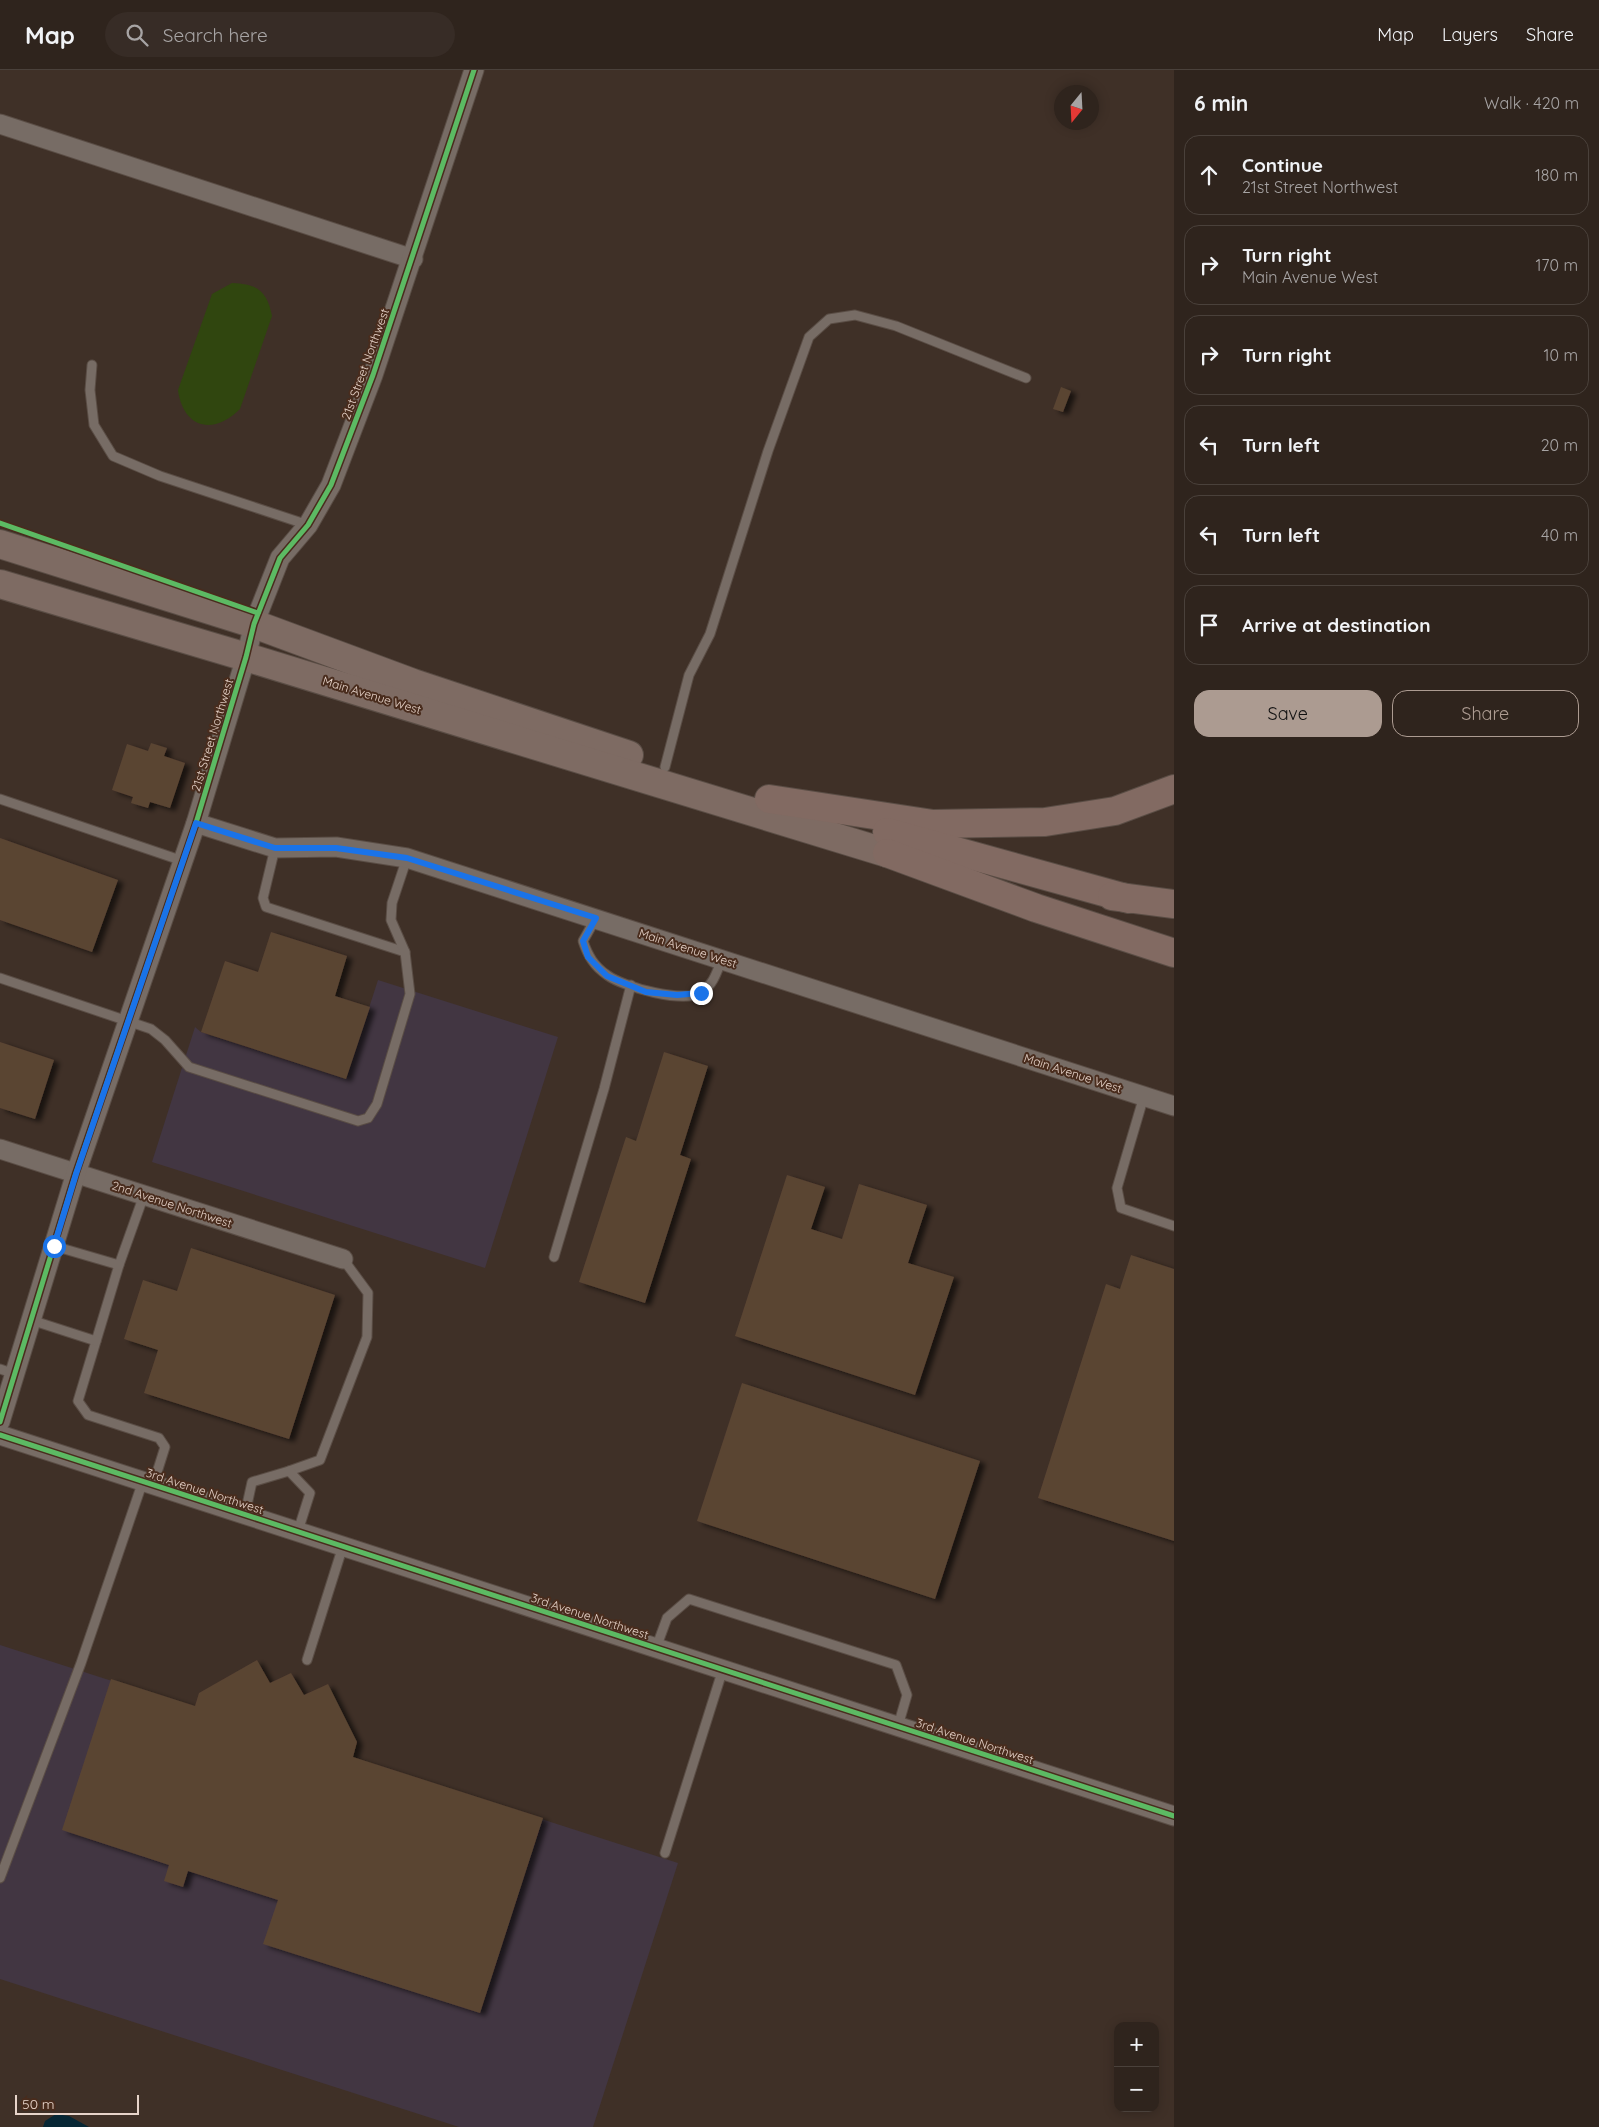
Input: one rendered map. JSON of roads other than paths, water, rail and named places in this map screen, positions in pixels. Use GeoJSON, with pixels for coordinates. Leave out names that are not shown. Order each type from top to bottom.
{"type":"FeatureCollection","features":[{"type":"Feature","properties":{"kind":"highway"},"geometry":{"type":"LineString","coordinates":[[769,799],[933,824],[1036,822],[1115,811],[1174,789]]}},
{"type":"Feature","properties":{"kind":"highway"},"geometry":{"type":"LineString","coordinates":[[769,799],[1129,899]]}},
{"type":"Feature","properties":{"kind":"highway"},"geometry":{"type":"LineString","coordinates":[[887,853],[1129,899],[1174,904]]}},
{"type":"Feature","properties":{"kind":"highway"},"geometry":{"type":"LineString","coordinates":[[887,853],[1036,908],[1174,953]]}},
{"type":"Feature","properties":{"kind":"main road","name":"Main Avenue West"},"geometry":{"type":"LineString","coordinates":[[0,544],[254,624],[413,683],[665,767],[769,799]]}},
{"type":"Feature","properties":{"kind":"main road","name":"Main Avenue West"},"geometry":{"type":"LineString","coordinates":[[0,584],[246,657],[887,853]]}},
{"type":"Feature","properties":{"kind":"street","name":"21st Street Northwest"},"geometry":{"type":"LineString","coordinates":[[0,1422],[7,1371],[31,1320],[76,1174],[196,823],[246,657],[254,624],[280,558],[308,525],[335,476],[373,375],[413,259],[474,70]]}},
{"type":"Feature","properties":{"kind":"street"},"geometry":{"type":"LineString","coordinates":[[0,124],[413,259]]}},
{"type":"Feature","properties":{"kind":"street","name":"Main Avenue West"},"geometry":{"type":"LineString","coordinates":[[196,823],[275,848],[336,848],[407,858],[1174,1106]]}},
{"type":"Feature","properties":{"kind":"street","name":"2nd Avenue Northwest"},"geometry":{"type":"LineString","coordinates":[[0,1149],[343,1259]]}},
{"type":"Feature","properties":{"kind":"street","name":"3rd Avenue Northwest"},"geometry":{"type":"LineString","coordinates":[[0,1435],[1174,1816]]}},
{"type":"Feature","properties":{"kind":"lane"},"geometry":{"type":"LineString","coordinates":[[665,767],[689,675],[710,634],[768,452],[809,337],[828,319],[855,314],[896,326],[1026,378]]}},
{"type":"Feature","properties":{"kind":"lane"},"geometry":{"type":"LineString","coordinates":[[92,365],[90,390],[94,425],[113,456],[160,476],[308,525]]}},
{"type":"Feature","properties":{"kind":"lane"},"geometry":{"type":"LineString","coordinates":[[0,799],[183,861]]}},
{"type":"Feature","properties":{"kind":"lane"},"geometry":{"type":"LineString","coordinates":[[275,848],[263,898],[266,907],[405,952]]}},
{"type":"Feature","properties":{"kind":"lane"},"geometry":{"type":"LineString","coordinates":[[0,978],[151,1029],[165,1040],[189,1067],[358,1121],[368,1118],[377,1104],[410,994],[405,952],[391,920],[392,903],[407,858]]}},
{"type":"Feature","properties":{"kind":"lane"},"geometry":{"type":"LineString","coordinates":[[596,918],[583,941],[588,957],[607,976],[646,992],[677,995],[701,993],[714,980],[722,959]]}},
{"type":"Feature","properties":{"kind":"lane"},"geometry":{"type":"LineString","coordinates":[[554,1257],[604,1089],[631,985]]}},
{"type":"Feature","properties":{"kind":"lane"},"geometry":{"type":"LineString","coordinates":[[1144,1096],[1117,1188],[1120,1208],[1174,1226]]}},
{"type":"Feature","properties":{"kind":"lane"},"geometry":{"type":"LineString","coordinates":[[0,1878],[148,1483],[165,1447],[159,1438],[88,1415],[78,1401],[144,1195]]}},
{"type":"Feature","properties":{"kind":"lane"},"geometry":{"type":"LineString","coordinates":[[54,1246],[120,1265]]}},
{"type":"Feature","properties":{"kind":"lane"},"geometry":{"type":"LineString","coordinates":[[245,1514],[252,1482],[320,1460],[367,1338],[368,1293],[343,1259]]}},
{"type":"Feature","properties":{"kind":"lane"},"geometry":{"type":"LineString","coordinates":[[31,1320],[96,1341]]}},
{"type":"Feature","properties":{"kind":"lane"},"geometry":{"type":"LineString","coordinates":[[289,1471],[310,1493],[298,1531]]}},
{"type":"Feature","properties":{"kind":"lane"},"geometry":{"type":"LineString","coordinates":[[307,1660],[344,1546]]}},
{"type":"Feature","properties":{"kind":"lane"},"geometry":{"type":"LineString","coordinates":[[656,1648],[667,1618],[689,1599],[896,1665],[907,1695],[898,1726]]}},
{"type":"Feature","properties":{"kind":"lane"},"geometry":{"type":"LineString","coordinates":[[665,1853],[723,1669]]}},
{"type":"Feature","properties":{"kind":"water"},"geometry":{"type":"Polygon","coordinates":[[[56,2114],[69,2116],[89,2127],[43,2127],[45,2121],[56,2114]]]}}]}
